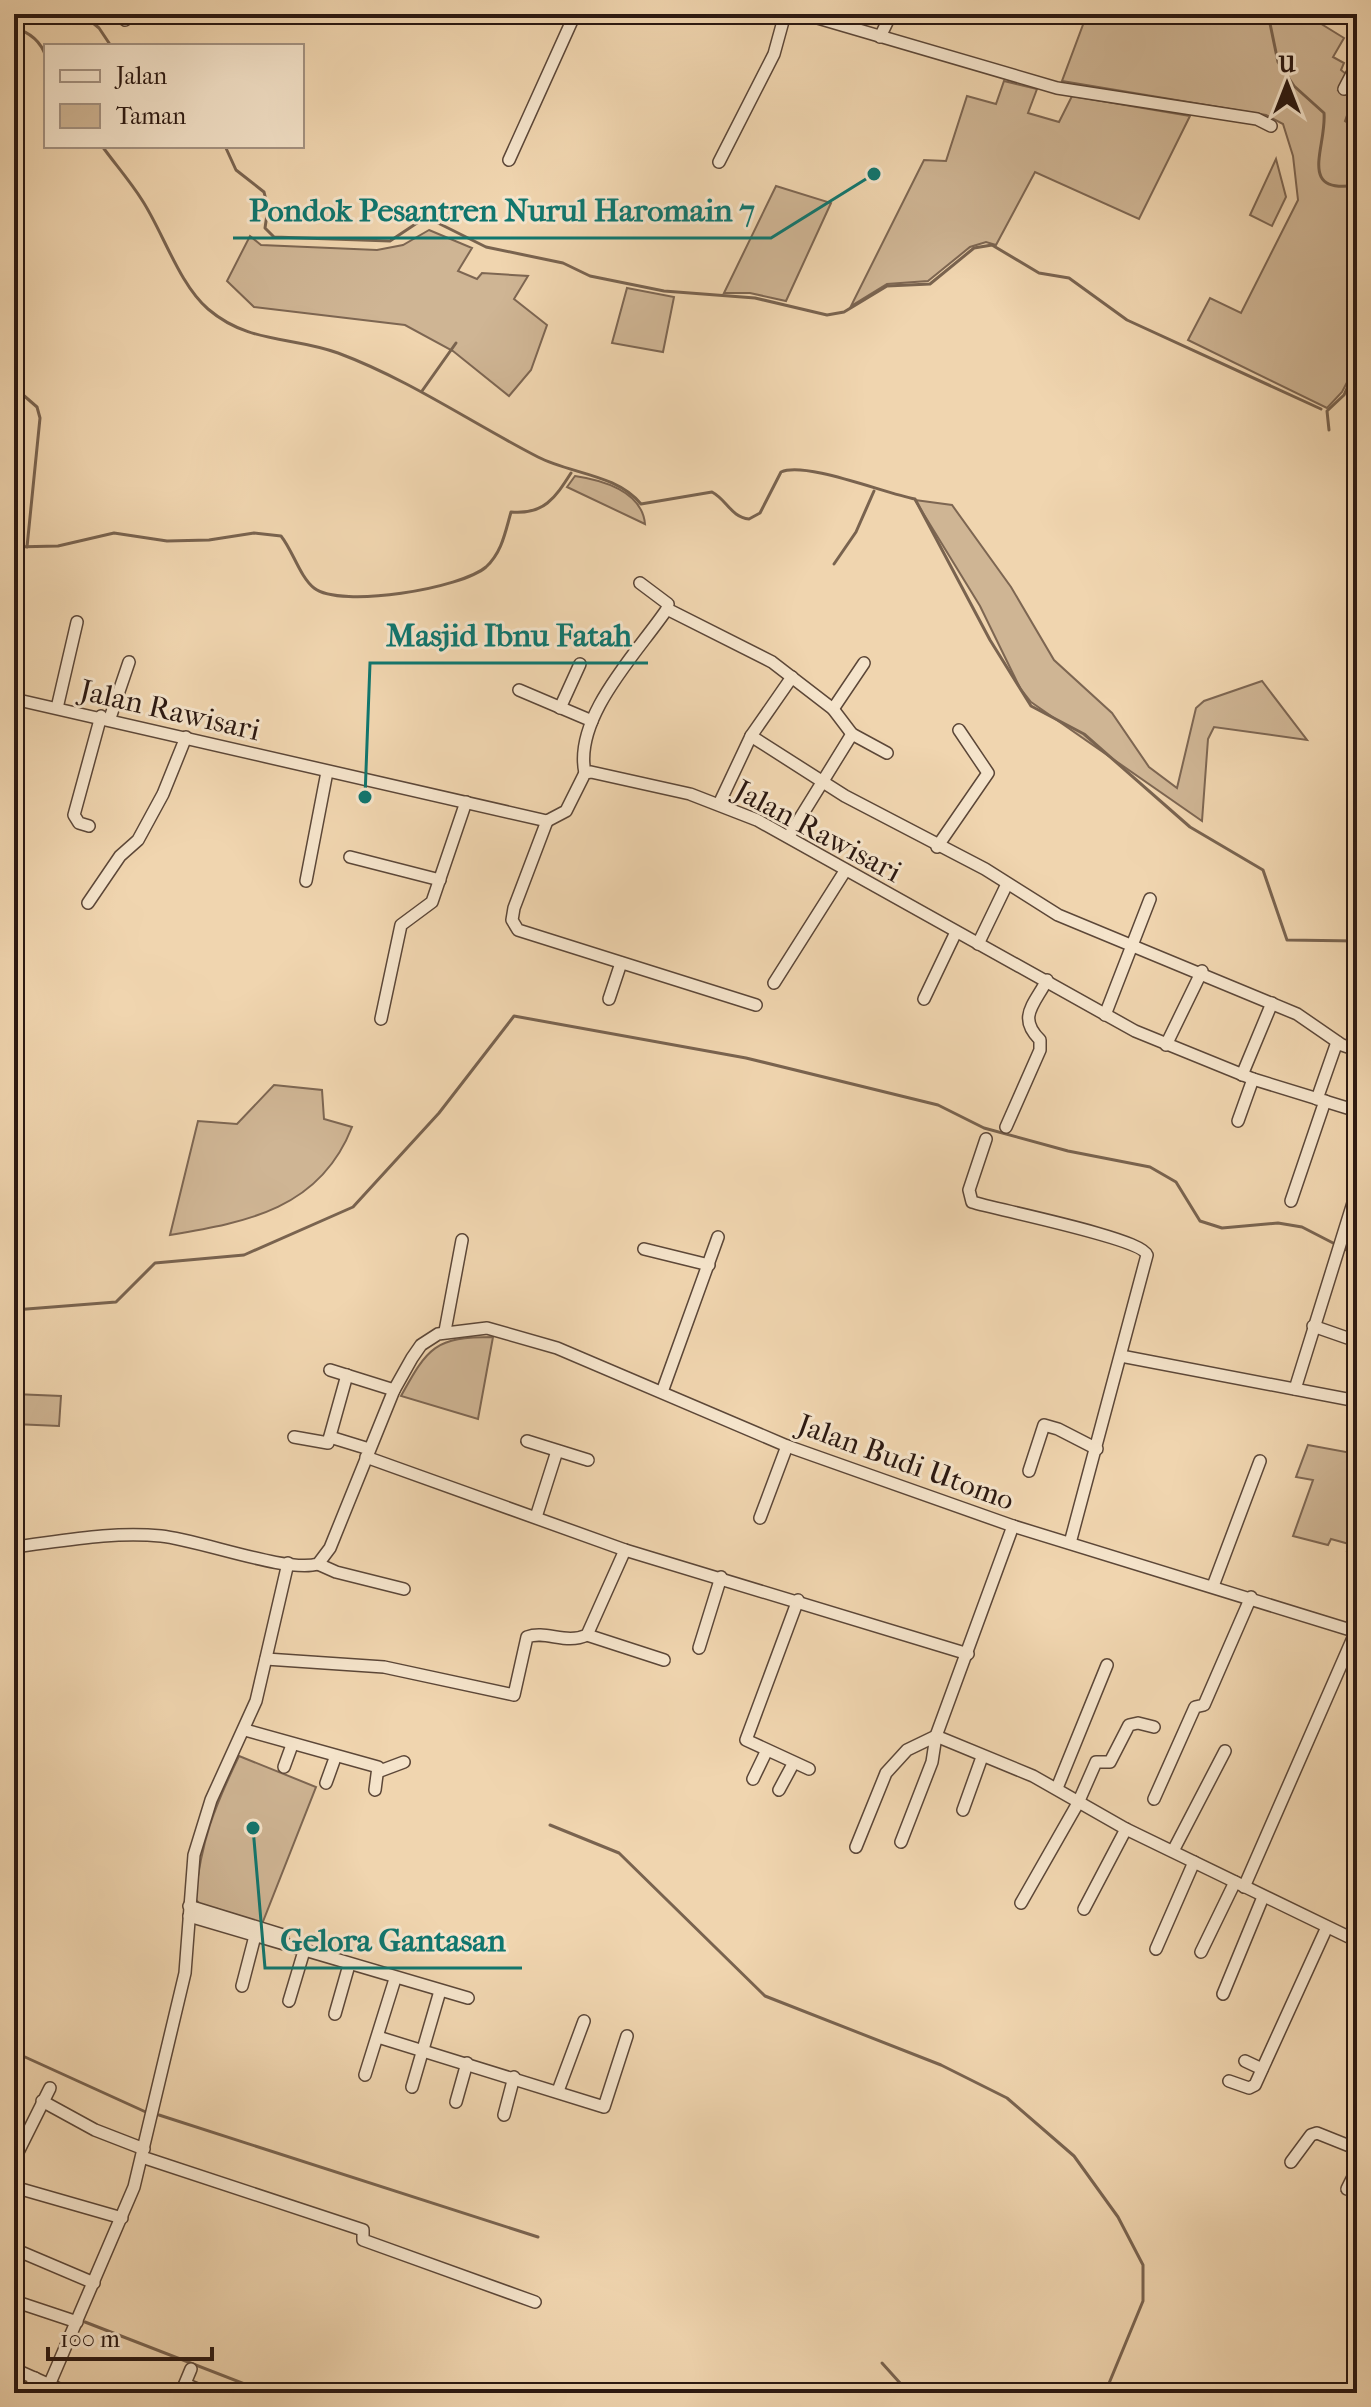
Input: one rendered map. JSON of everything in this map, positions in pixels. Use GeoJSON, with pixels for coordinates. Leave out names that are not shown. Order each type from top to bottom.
{"type":"FeatureCollection","features":[{"type":"Feature","properties":{"kind":"street"},"geometry":{"type":"LineString","coordinates":[[509,160],[575,14]]}},
{"type":"Feature","properties":{"kind":"street"},"geometry":{"type":"LineString","coordinates":[[719,162],[774,54],[785,14]]}},
{"type":"Feature","properties":{"kind":"street"},"geometry":{"type":"LineString","coordinates":[[880,37],[891,14]]}},
{"type":"Feature","properties":{"kind":"street"},"geometry":{"type":"LineString","coordinates":[[808,15],[1057,88],[1257,119],[1271,126]]}},
{"type":"Feature","properties":{"kind":"street"},"geometry":{"type":"LineString","coordinates":[[1344,89],[1357,64]]}},
{"type":"Feature","properties":{"kind":"street"},"geometry":{"type":"LineString","coordinates":[[640,583],[668,604],[667,609],[618,675],[592,721],[583,762],[585,773],[566,811],[547,821],[514,908],[514,925],[621,963],[756,1005]]}},
{"type":"Feature","properties":{"kind":"street"},"geometry":{"type":"LineString","coordinates":[[667,609],[772,662],[833,709],[852,734],[887,753]]}},
{"type":"Feature","properties":{"kind":"street"},"geometry":{"type":"LineString","coordinates":[[57,708],[77,622]]}},
{"type":"Feature","properties":{"kind":"street"},"geometry":{"type":"LineString","coordinates":[[89,826],[79,823],[74,815],[106,717],[129,662]]}},
{"type":"Feature","properties":{"kind":"street"},"geometry":{"type":"LineString","coordinates":[[833,709],[864,663]]}},
{"type":"Feature","properties":{"kind":"street"},"geometry":{"type":"LineString","coordinates":[[560,708],[580,664]]}},
{"type":"Feature","properties":{"kind":"street"},"geometry":{"type":"LineString","coordinates":[[719,804],[751,736],[792,677]]}},
{"type":"Feature","properties":{"kind":"street"},"geometry":{"type":"LineString","coordinates":[[519,690],[592,721]]}},
{"type":"Feature","properties":{"kind":"street","name":"Jalan Rawisari"},"geometry":{"type":"LineString","coordinates":[[14,699],[106,717],[327,772],[547,821]]}},
{"type":"Feature","properties":{"kind":"street"},"geometry":{"type":"LineString","coordinates":[[937,847],[988,773],[959,730]]}},
{"type":"Feature","properties":{"kind":"street"},"geometry":{"type":"LineString","coordinates":[[789,836],[852,734]]}},
{"type":"Feature","properties":{"kind":"street"},"geometry":{"type":"LineString","coordinates":[[751,736],[820,782],[937,847],[985,869],[1058,915],[1202,971],[1297,1014],[1337,1042],[1357,1050]]}},
{"type":"Feature","properties":{"kind":"street"},"geometry":{"type":"LineString","coordinates":[[88,903],[120,856],[138,840],[163,794],[186,737]]}},
{"type":"Feature","properties":{"kind":"street"},"geometry":{"type":"LineString","coordinates":[[306,881],[327,772]]}},
{"type":"Feature","properties":{"kind":"street","name":"Jalan Rawisari"},"geometry":{"type":"LineString","coordinates":[[585,773],[598,772],[640,780],[719,804],[789,836],[845,871],[1047,980],[1105,1015],[1166,1045],[1248,1077],[1357,1111]]}},
{"type":"Feature","properties":{"kind":"street"},"geometry":{"type":"LineString","coordinates":[[381,1019],[401,925],[405,918],[428,907],[466,802]]}},
{"type":"Feature","properties":{"kind":"street"},"geometry":{"type":"LineString","coordinates":[[350,857],[440,880]]}},
{"type":"Feature","properties":{"kind":"street"},"geometry":{"type":"LineString","coordinates":[[774,983],[845,871]]}},
{"type":"Feature","properties":{"kind":"street"},"geometry":{"type":"LineString","coordinates":[[978,944],[1007,884]]}},
{"type":"Feature","properties":{"kind":"street"},"geometry":{"type":"LineString","coordinates":[[1105,1015],[1150,899]]}},
{"type":"Feature","properties":{"kind":"street"},"geometry":{"type":"LineString","coordinates":[[924,999],[956,932]]}},
{"type":"Feature","properties":{"kind":"street"},"geometry":{"type":"LineString","coordinates":[[609,999],[621,963]]}},
{"type":"Feature","properties":{"kind":"street"},"geometry":{"type":"LineString","coordinates":[[1166,1045],[1202,971]]}},
{"type":"Feature","properties":{"kind":"street"},"geometry":{"type":"LineString","coordinates":[[1006,1127],[1040,1050],[1040,1040],[1028,1029],[1027,1019],[1047,980]]}},
{"type":"Feature","properties":{"kind":"street"},"geometry":{"type":"LineString","coordinates":[[1238,1121],[1248,1077],[1272,1003]]}},
{"type":"Feature","properties":{"kind":"street"},"geometry":{"type":"LineString","coordinates":[[1291,1201],[1337,1042]]}},
{"type":"Feature","properties":{"kind":"street"},"geometry":{"type":"LineString","coordinates":[[986,1139],[969,1190],[972,1202],[1016,1216],[1075,1225],[1145,1249],[1147,1267],[1070,1543]]}},
{"type":"Feature","properties":{"kind":"street"},"geometry":{"type":"LineString","coordinates":[[1295,1389],[1357,1190]]}},
{"type":"Feature","properties":{"kind":"street"},"geometry":{"type":"LineString","coordinates":[[662,1392],[718,1237]]}},
{"type":"Feature","properties":{"kind":"street"},"geometry":{"type":"LineString","coordinates":[[318,1564],[330,1548],[394,1390],[421,1345],[445,1331],[462,1240]]}},
{"type":"Feature","properties":{"kind":"street"},"geometry":{"type":"LineString","coordinates":[[644,1249],[709,1265]]}},
{"type":"Feature","properties":{"kind":"street"},"geometry":{"type":"LineString","coordinates":[[1313,1326],[1356,1341]]}},
{"type":"Feature","properties":{"kind":"street","name":"Jalan Budi Utomo"},"geometry":{"type":"LineString","coordinates":[[445,1331],[487,1328],[519,1335],[787,1446],[1013,1526],[1357,1631]]}},
{"type":"Feature","properties":{"kind":"street"},"geometry":{"type":"LineString","coordinates":[[1121,1356],[1357,1401]]}},
{"type":"Feature","properties":{"kind":"street"},"geometry":{"type":"LineString","coordinates":[[330,1370],[394,1390]]}},
{"type":"Feature","properties":{"kind":"street"},"geometry":{"type":"LineString","coordinates":[[294,1437],[328,1443],[347,1375]]}},
{"type":"Feature","properties":{"kind":"street"},"geometry":{"type":"LineString","coordinates":[[1029,1471],[1044,1425],[1097,1449]]}},
{"type":"Feature","properties":{"kind":"street"},"geometry":{"type":"LineString","coordinates":[[330,1437],[625,1550],[968,1654]]}},
{"type":"Feature","properties":{"kind":"street"},"geometry":{"type":"LineString","coordinates":[[527,1441],[588,1460]]}},
{"type":"Feature","properties":{"kind":"street"},"geometry":{"type":"LineString","coordinates":[[760,1518],[787,1446]]}},
{"type":"Feature","properties":{"kind":"street"},"geometry":{"type":"LineString","coordinates":[[536,1517],[557,1451]]}},
{"type":"Feature","properties":{"kind":"street"},"geometry":{"type":"LineString","coordinates":[[1213,1586],[1260,1461]]}},
{"type":"Feature","properties":{"kind":"street"},"geometry":{"type":"LineString","coordinates":[[901,1842],[932,1762],[936,1736],[1013,1526]]}},
{"type":"Feature","properties":{"kind":"street"},"geometry":{"type":"LineString","coordinates":[[14,1547],[143,1534],[189,1540],[288,1563],[318,1564],[336,1572],[404,1589]]}},
{"type":"Feature","properties":{"kind":"street"},"geometry":{"type":"LineString","coordinates":[[587,1635],[625,1550]]}},
{"type":"Feature","properties":{"kind":"street"},"geometry":{"type":"LineString","coordinates":[[52,2387],[122,2218],[143,2153],[178,2014],[194,1855],[207,1812],[245,1730],[266,1659],[288,1563]]}},
{"type":"Feature","properties":{"kind":"street"},"geometry":{"type":"LineString","coordinates":[[699,1648],[721,1577]]}},
{"type":"Feature","properties":{"kind":"street"},"geometry":{"type":"LineString","coordinates":[[1154,1799],[1195,1707],[1204,1705],[1251,1597]]}},
{"type":"Feature","properties":{"kind":"street"},"geometry":{"type":"LineString","coordinates":[[798,1600],[746,1737],[753,1746],[809,1769]]}},
{"type":"Feature","properties":{"kind":"street"},"geometry":{"type":"LineString","coordinates":[[1201,1952],[1239,1884],[1357,1631]]}},
{"type":"Feature","properties":{"kind":"street"},"geometry":{"type":"LineString","coordinates":[[266,1659],[384,1667],[514,1695],[528,1636],[568,1640],[587,1635],[664,1660]]}},
{"type":"Feature","properties":{"kind":"street"},"geometry":{"type":"LineString","coordinates":[[1057,1788],[1107,1665]]}},
{"type":"Feature","properties":{"kind":"street"},"geometry":{"type":"LineString","coordinates":[[1021,1903],[1078,1803],[1096,1762],[1110,1762],[1129,1725],[1138,1723],[1154,1727]]}},
{"type":"Feature","properties":{"kind":"street"},"geometry":{"type":"LineString","coordinates":[[245,1730],[335,1758],[375,1766],[380,1771]]}},
{"type":"Feature","properties":{"kind":"street"},"geometry":{"type":"LineString","coordinates":[[936,1736],[1057,1788],[1126,1829],[1357,1941]]}},
{"type":"Feature","properties":{"kind":"street"},"geometry":{"type":"LineString","coordinates":[[856,1847],[886,1773],[907,1750],[936,1736]]}},
{"type":"Feature","properties":{"kind":"street"},"geometry":{"type":"LineString","coordinates":[[284,1767],[292,1745]]}},
{"type":"Feature","properties":{"kind":"street"},"geometry":{"type":"LineString","coordinates":[[1173,1851],[1225,1751]]}},
{"type":"Feature","properties":{"kind":"street"},"geometry":{"type":"LineString","coordinates":[[753,1779],[766,1752]]}},
{"type":"Feature","properties":{"kind":"street"},"geometry":{"type":"LineString","coordinates":[[963,1810],[982,1757]]}},
{"type":"Feature","properties":{"kind":"street"},"geometry":{"type":"LineString","coordinates":[[326,1783],[335,1758]]}},
{"type":"Feature","properties":{"kind":"street"},"geometry":{"type":"LineString","coordinates":[[380,1771],[404,1762]]}},
{"type":"Feature","properties":{"kind":"street"},"geometry":{"type":"LineString","coordinates":[[779,1790],[793,1764]]}},
{"type":"Feature","properties":{"kind":"street"},"geometry":{"type":"LineString","coordinates":[[375,1790],[380,1771]]}},
{"type":"Feature","properties":{"kind":"street"},"geometry":{"type":"LineString","coordinates":[[1084,1909],[1126,1829]]}},
{"type":"Feature","properties":{"kind":"street"},"geometry":{"type":"LineString","coordinates":[[1156,1949],[1194,1862]]}},
{"type":"Feature","properties":{"kind":"street"},"geometry":{"type":"LineString","coordinates":[[1223,1994],[1263,1897]]}},
{"type":"Feature","properties":{"kind":"street"},"geometry":{"type":"LineString","coordinates":[[189,1911],[283,1935]]}},
{"type":"Feature","properties":{"kind":"street"},"geometry":{"type":"LineString","coordinates":[[189,1911],[255,1936],[468,1998]]}},
{"type":"Feature","properties":{"kind":"street"},"geometry":{"type":"LineString","coordinates":[[1229,2081],[1252,2088],[1327,1927]]}},
{"type":"Feature","properties":{"kind":"street"},"geometry":{"type":"LineString","coordinates":[[242,1986],[255,1936]]}},
{"type":"Feature","properties":{"kind":"street"},"geometry":{"type":"LineString","coordinates":[[289,2001],[304,1951]]}},
{"type":"Feature","properties":{"kind":"street"},"geometry":{"type":"LineString","coordinates":[[335,2014],[349,1965]]}},
{"type":"Feature","properties":{"kind":"street"},"geometry":{"type":"LineString","coordinates":[[365,2075],[395,1979]]}},
{"type":"Feature","properties":{"kind":"street"},"geometry":{"type":"LineString","coordinates":[[412,2087],[440,1991]]}},
{"type":"Feature","properties":{"kind":"street"},"geometry":{"type":"LineString","coordinates":[[558,2091],[584,2021]]}},
{"type":"Feature","properties":{"kind":"street"},"geometry":{"type":"LineString","coordinates":[[378,2037],[604,2107],[627,2036]]}},
{"type":"Feature","properties":{"kind":"street"},"geometry":{"type":"LineString","coordinates":[[1245,2061],[1262,2069]]}},
{"type":"Feature","properties":{"kind":"street"},"geometry":{"type":"LineString","coordinates":[[456,2102],[467,2063]]}},
{"type":"Feature","properties":{"kind":"street"},"geometry":{"type":"LineString","coordinates":[[504,2115],[514,2077]]}},
{"type":"Feature","properties":{"kind":"street"},"geometry":{"type":"LineString","coordinates":[[14,2160],[50,2088]]}},
{"type":"Feature","properties":{"kind":"street"},"geometry":{"type":"LineString","coordinates":[[42,2101],[143,2153],[363,2230],[363,2240],[535,2302]]}},
{"type":"Feature","properties":{"kind":"street"},"geometry":{"type":"LineString","coordinates":[[1291,2162],[1311,2135],[1317,2133],[1357,2149]]}},
{"type":"Feature","properties":{"kind":"street"},"geometry":{"type":"LineString","coordinates":[[1347,2189],[1357,2171]]}},
{"type":"Feature","properties":{"kind":"street"},"geometry":{"type":"LineString","coordinates":[[14,2187],[122,2218]]}},
{"type":"Feature","properties":{"kind":"street"},"geometry":{"type":"LineString","coordinates":[[14,2249],[94,2283]]}},
{"type":"Feature","properties":{"kind":"street"},"geometry":{"type":"LineString","coordinates":[[14,2301],[77,2322]]}},
{"type":"Feature","properties":{"kind":"street"},"geometry":{"type":"LineString","coordinates":[[14,2369],[68,2393]]}},
{"type":"Feature","properties":{"kind":"street"},"geometry":{"type":"LineString","coordinates":[[191,2369],[183,2389],[207,2393]]}},
{"type":"Feature","properties":{"kind":"street"},"geometry":{"type":"LineString","coordinates":[[28,2393],[35,2378]]}},
{"type":"Feature","properties":{"kind":"green space"},"geometry":{"type":"Polygon","coordinates":[[[1087,14],[1305,14],[1344,38],[1333,57],[1344,63],[1341,70],[1346,74],[1338,90],[1353,98],[1345,121],[1357,129],[1357,363],[1342,392],[1327,408],[1188,340],[1210,298],[1241,313],[1298,200],[1293,156],[1283,124],[1266,115],[1062,81],[1087,14]]]}},
{"type":"Feature","properties":{"kind":"green space"},"geometry":{"type":"Polygon","coordinates":[[[1004,81],[1037,89],[1028,113],[1059,122],[1072,96],[1190,116],[1139,219],[1035,172],[996,245],[986,242],[970,247],[928,281],[887,284],[851,306],[924,160],[946,161],[967,96],[996,104],[1004,81]]]}},
{"type":"Feature","properties":{"kind":"green space"},"geometry":{"type":"Polygon","coordinates":[[[1276,159],[1286,197],[1272,226],[1250,215],[1276,159]]]}},
{"type":"Feature","properties":{"kind":"green space"},"geometry":{"type":"Polygon","coordinates":[[[776,186],[831,203],[786,301],[750,293],[724,293],[776,186]]]}},
{"type":"Feature","properties":{"kind":"green space"},"geometry":{"type":"Polygon","coordinates":[[[429,230],[472,248],[458,271],[477,279],[482,273],[528,276],[514,299],[547,325],[531,370],[509,396],[453,351],[405,325],[254,307],[227,281],[250,236],[261,245],[377,250],[403,245],[429,230]]]}},
{"type":"Feature","properties":{"kind":"green space"},"geometry":{"type":"Polygon","coordinates":[[[627,288],[674,297],[663,352],[612,343],[627,288]]]}},
{"type":"Feature","properties":{"kind":"green space"},"geometry":{"type":"Polygon","coordinates":[[[575,476],[608,484],[629,495],[637,503],[645,524],[567,487],[575,476]]]}},
{"type":"Feature","properties":{"kind":"green space"},"geometry":{"type":"Polygon","coordinates":[[[915,500],[952,505],[1011,587],[1054,660],[1112,713],[1149,767],[1177,788],[1196,708],[1204,701],[1262,681],[1307,740],[1214,727],[1208,739],[1202,821],[1031,702],[1020,688],[980,606],[915,500]]]}},
{"type":"Feature","properties":{"kind":"green space"},"geometry":{"type":"Polygon","coordinates":[[[274,1085],[322,1090],[324,1119],[352,1127],[338,1155],[321,1177],[301,1194],[278,1207],[226,1224],[170,1235],[198,1121],[237,1124],[274,1085]]]}},
{"type":"Feature","properties":{"kind":"green space"},"geometry":{"type":"Polygon","coordinates":[[[493,1337],[478,1419],[401,1396],[419,1366],[435,1348],[458,1339],[493,1337]]]}},
{"type":"Feature","properties":{"kind":"green space"},"geometry":{"type":"Polygon","coordinates":[[[14,1394],[61,1396],[59,1426],[14,1424],[14,1394]]]}},
{"type":"Feature","properties":{"kind":"green space"},"geometry":{"type":"Polygon","coordinates":[[[1308,1445],[1357,1454],[1357,1554],[1347,1551],[1349,1544],[1331,1539],[1328,1545],[1293,1536],[1313,1480],[1296,1477],[1308,1445]]]}},
{"type":"Feature","properties":{"kind":"green space"},"geometry":{"type":"Polygon","coordinates":[[[239,1756],[316,1787],[262,1924],[201,1905],[195,1899],[210,1825],[239,1756]]]}},
{"type":"Feature","properties":{"kind":"waterway"},"geometry":{"type":"LineString","coordinates":[[82,14],[99,28],[110,44]]}},
{"type":"Feature","properties":{"kind":"waterway"},"geometry":{"type":"LineString","coordinates":[[1268,14],[1278,62],[1294,86],[1324,113],[1319,166],[1321,176],[1327,183],[1338,186],[1357,185]]}},
{"type":"Feature","properties":{"kind":"waterway"},"geometry":{"type":"LineString","coordinates":[[14,28],[34,38],[44,53]]}},
{"type":"Feature","properties":{"kind":"waterway"},"geometry":{"type":"LineString","coordinates":[[104,148],[150,213],[188,286],[208,309],[223,320],[255,334],[321,348],[364,364],[538,457],[619,486],[641,504],[712,492],[733,512],[749,519],[760,513],[781,472],[792,470],[826,474],[915,499],[990,640],[1031,706],[1084,734],[1190,827],[1263,870],[1287,940],[1357,941]]}},
{"type":"Feature","properties":{"kind":"waterway"},"geometry":{"type":"LineString","coordinates":[[226,148],[236,170],[264,192],[268,208],[265,228],[274,237],[390,241],[426,217],[486,247],[563,263],[590,276],[664,291],[755,298],[827,315],[844,312],[887,286],[930,284],[974,248],[992,245],[1039,273],[1069,278],[1127,320],[1321,409]]}},
{"type":"Feature","properties":{"kind":"waterway"},"geometry":{"type":"LineString","coordinates":[[422,391],[456,343]]}},
{"type":"Feature","properties":{"kind":"waterway"},"geometry":{"type":"LineString","coordinates":[[1329,430],[1327,411],[1344,395],[1357,366]]}},
{"type":"Feature","properties":{"kind":"waterway"},"geometry":{"type":"LineString","coordinates":[[14,387],[37,407],[40,418],[27,547]]}},
{"type":"Feature","properties":{"kind":"waterway"},"geometry":{"type":"LineString","coordinates":[[14,547],[58,546],[114,533],[167,541],[209,540],[254,533],[281,536],[314,588],[349,597],[401,593],[453,582],[486,567],[499,549],[511,512],[540,508],[560,490],[571,473]]}},
{"type":"Feature","properties":{"kind":"waterway"},"geometry":{"type":"LineString","coordinates":[[834,564],[856,532],[874,491]]}},
{"type":"Feature","properties":{"kind":"waterway"},"geometry":{"type":"LineString","coordinates":[[14,1310],[116,1302],[155,1263],[244,1255],[353,1207],[439,1113],[514,1016],[746,1058],[938,1105],[984,1128],[1068,1151],[1150,1167],[1176,1182],[1200,1221],[1222,1228],[1278,1223],[1302,1227],[1335,1244]]}},
{"type":"Feature","properties":{"kind":"waterway"},"geometry":{"type":"LineString","coordinates":[[1342,1248],[1357,1255]]}},
{"type":"Feature","properties":{"kind":"waterway"},"geometry":{"type":"LineString","coordinates":[[550,1825],[619,1853],[765,1996],[941,2065],[1007,2098],[1074,2156],[1118,2217],[1143,2265],[1143,2301],[1105,2393]]}},
{"type":"Feature","properties":{"kind":"waterway"},"geometry":{"type":"LineString","coordinates":[[14,2052],[148,2113]]}},
{"type":"Feature","properties":{"kind":"waterway"},"geometry":{"type":"LineString","coordinates":[[159,2115],[538,2237]]}},
{"type":"Feature","properties":{"kind":"waterway"},"geometry":{"type":"LineString","coordinates":[[85,2322],[268,2393]]}},
{"type":"Feature","properties":{"kind":"waterway"},"geometry":{"type":"LineString","coordinates":[[882,2363],[909,2393]]}},
{"type":"Feature","properties":{"kind":"place","name":"Pondok Pesantren Nurul Haromain 7"},"geometry":{"type":"Point","coordinates":[874,174]}},
{"type":"Feature","properties":{"kind":"place","name":"Masjid Ibnu Fatah"},"geometry":{"type":"Point","coordinates":[365,797]}},
{"type":"Feature","properties":{"kind":"place","name":"Gelora Gantasan"},"geometry":{"type":"Point","coordinates":[253,1828]}}]}
